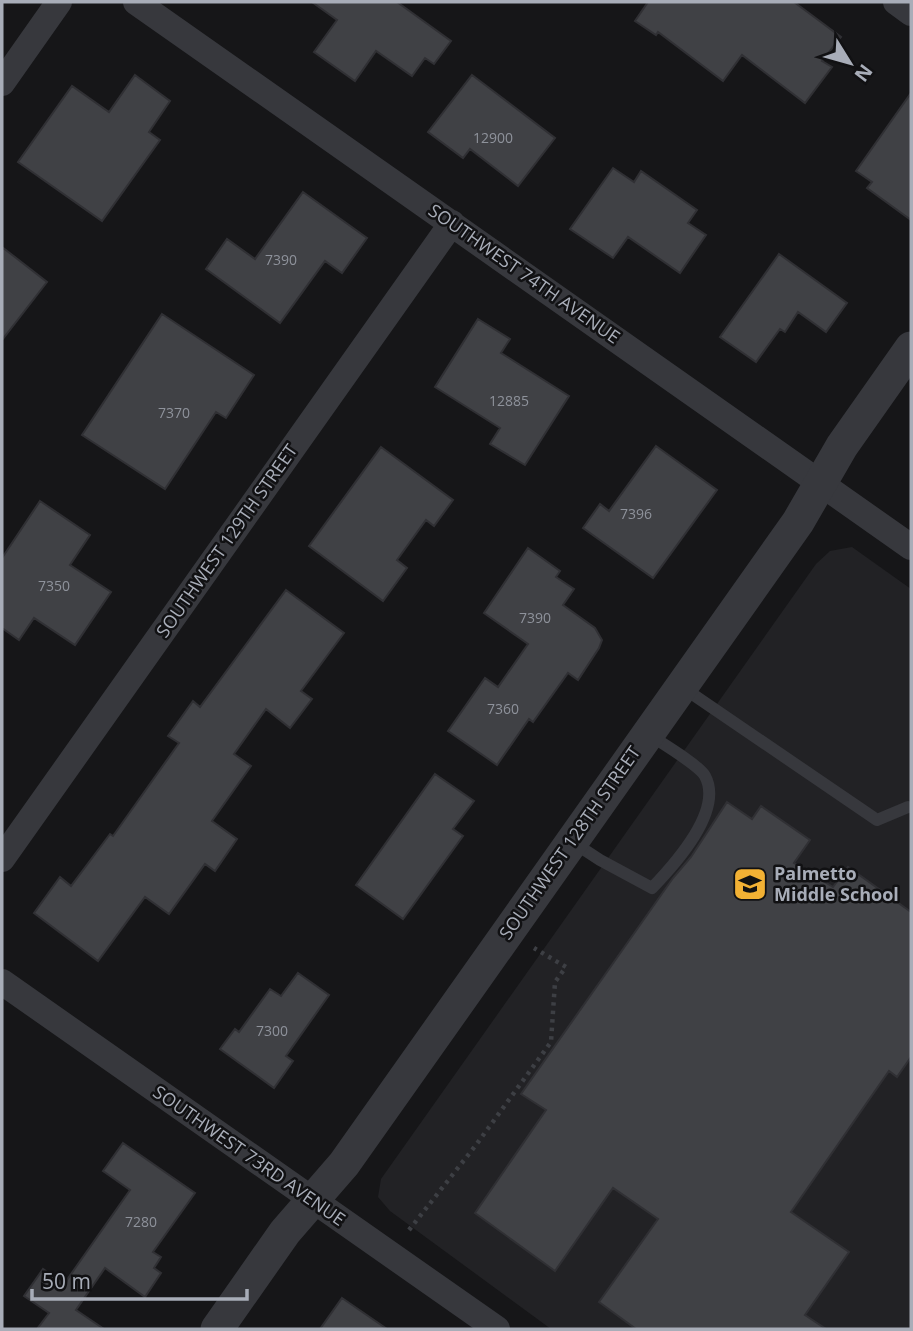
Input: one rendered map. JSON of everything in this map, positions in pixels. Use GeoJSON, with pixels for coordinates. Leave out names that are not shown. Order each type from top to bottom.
{"type":"FeatureCollection","features":[{"type":"Feature","properties":{"kind":"street"},"geometry":{"type":"LineString","coordinates":[[2,83],[59,2]]}},
{"type":"Feature","properties":{"kind":"street","name":"SOUTHWEST 74TH AVENUE"},"geometry":{"type":"LineString","coordinates":[[136,2],[911,547]]}},
{"type":"Feature","properties":{"kind":"street"},"geometry":{"type":"LineString","coordinates":[[896,2],[911,13]]}},
{"type":"Feature","properties":{"kind":"street","name":"SOUTHWEST 129TH STREET"},"geometry":{"type":"LineString","coordinates":[[2,859],[452,223]]}},
{"type":"Feature","properties":{"kind":"street","name":"SOUTHWEST 128TH STREET"},"geometry":{"type":"LineString","coordinates":[[217,1329],[285,1232],[344,1164],[572,842],[798,522],[842,446],[911,348]]}},
{"type":"Feature","properties":{"kind":"street","name":"SOUTHWEST 73RD AVENUE"},"geometry":{"type":"LineString","coordinates":[[2,982],[497,1329]]}},
{"type":"Feature","properties":{"kind":"lane"},"geometry":{"type":"LineString","coordinates":[[681,687],[877,820],[910,806]]}},
{"type":"Feature","properties":{"kind":"lane"},"geometry":{"type":"LineString","coordinates":[[572,842],[652,888],[673,866],[703,821],[710,790],[704,774],[648,733]]}},
{"type":"Feature","properties":{"kind":"path"},"geometry":{"type":"LineString","coordinates":[[409,1230],[551,1042],[555,982],[566,967],[534,948]]}},
{"type":"Feature","properties":{"kind":"shaded area","name":"Palmetto Middle School"},"geometry":{"type":"Polygon","coordinates":[[[852,547],[911,589],[911,1329],[551,1329],[390,1211],[378,1197],[381,1179],[816,564],[830,551],[852,547]]]}},
{"type":"Feature","properties":{"kind":"building"},"geometry":{"type":"Polygon","coordinates":[[[312,2],[397,2],[451,41],[434,64],[425,58],[412,76],[376,51],[355,81],[314,52],[337,20],[312,2]]]}},
{"type":"Feature","properties":{"kind":"building"},"geometry":{"type":"Polygon","coordinates":[[[648,2],[794,2],[841,37],[822,61],[832,67],[805,103],[742,55],[723,81],[658,32],[656,35],[635,21],[648,2]]]}},
{"type":"Feature","properties":{"kind":"building"},"geometry":{"type":"Polygon","coordinates":[[[135,75],[170,101],[149,132],[160,140],[102,221],[18,162],[72,86],[109,112],[135,75]]]}},
{"type":"Feature","properties":{"kind":"building"},"geometry":{"type":"Polygon","coordinates":[[[472,75],[555,138],[518,186],[470,149],[463,158],[428,132],[472,75]]]}},
{"type":"Feature","properties":{"kind":"building"},"geometry":{"type":"Polygon","coordinates":[[[911,93],[911,220],[867,188],[872,182],[856,171],[911,93]]]}},
{"type":"Feature","properties":{"kind":"building"},"geometry":{"type":"Polygon","coordinates":[[[613,168],[634,182],[641,171],[697,210],[688,223],[706,235],[680,273],[628,237],[613,258],[570,229],[613,168]]]}},
{"type":"Feature","properties":{"kind":"building"},"geometry":{"type":"Polygon","coordinates":[[[303,192],[367,238],[342,273],[325,261],[280,323],[206,269],[227,239],[255,259],[303,192]]]}},
{"type":"Feature","properties":{"kind":"building"},"geometry":{"type":"Polygon","coordinates":[[[2,247],[47,282],[2,340],[2,247]]]}},
{"type":"Feature","properties":{"kind":"building"},"geometry":{"type":"Polygon","coordinates":[[[779,254],[847,303],[826,332],[798,312],[785,332],[780,329],[756,362],[720,337],[779,254]]]}},
{"type":"Feature","properties":{"kind":"building"},"geometry":{"type":"Polygon","coordinates":[[[162,314],[254,375],[226,418],[216,412],[165,489],[82,435],[162,314]]]}},
{"type":"Feature","properties":{"kind":"building"},"geometry":{"type":"Polygon","coordinates":[[[478,319],[510,339],[501,353],[569,396],[525,465],[490,444],[500,428],[435,387],[478,319]]]}},
{"type":"Feature","properties":{"kind":"building"},"geometry":{"type":"Polygon","coordinates":[[[656,446],[717,490],[653,578],[583,528],[600,504],[609,511],[656,446]]]}},
{"type":"Feature","properties":{"kind":"building"},"geometry":{"type":"Polygon","coordinates":[[[381,447],[453,500],[434,526],[426,520],[397,560],[407,568],[383,601],[309,546],[381,447]]]}},
{"type":"Feature","properties":{"kind":"building"},"geometry":{"type":"Polygon","coordinates":[[[40,501],[90,535],[70,565],[111,592],[75,645],[34,618],[19,640],[2,628],[2,558],[40,501]]]}},
{"type":"Feature","properties":{"kind":"building"},"geometry":{"type":"Polygon","coordinates":[[[528,548],[560,571],[556,577],[574,589],[563,605],[595,628],[602,640],[578,680],[568,673],[533,722],[529,719],[497,765],[448,731],[485,678],[498,687],[528,644],[484,613],[528,548]]]}},
{"type":"Feature","properties":{"kind":"building"},"geometry":{"type":"Polygon","coordinates":[[[286,590],[344,633],[301,691],[312,699],[290,728],[266,709],[234,754],[251,766],[212,821],[237,839],[215,871],[205,864],[169,914],[145,897],[98,961],[34,913],[60,877],[71,886],[110,834],[113,836],[179,743],[168,736],[193,701],[200,707],[286,590]]]}},
{"type":"Feature","properties":{"kind":"building"},"geometry":{"type":"Polygon","coordinates":[[[435,774],[474,801],[453,829],[463,836],[403,919],[356,885],[435,774]]]}},
{"type":"Feature","properties":{"kind":"building"},"geometry":{"type":"Polygon","coordinates":[[[727,802],[752,819],[761,806],[810,840],[794,863],[833,887],[848,867],[911,912],[911,1057],[897,1077],[889,1071],[791,1212],[849,1252],[805,1315],[826,1329],[636,1329],[599,1302],[658,1219],[613,1188],[555,1271],[475,1213],[546,1110],[521,1094],[673,878],[691,857],[727,802]]]}},
{"type":"Feature","properties":{"kind":"building"},"geometry":{"type":"Polygon","coordinates":[[[298,973],[329,995],[286,1056],[293,1061],[274,1088],[220,1049],[235,1029],[239,1032],[270,989],[281,996],[298,973]]]}},
{"type":"Feature","properties":{"kind":"building"},"geometry":{"type":"Polygon","coordinates":[[[123,1143],[195,1193],[153,1252],[161,1257],[154,1268],[161,1273],[145,1297],[105,1268],[76,1310],[104,1329],[37,1329],[49,1313],[24,1296],[43,1269],[64,1284],[130,1190],[103,1171],[123,1143]]]}},
{"type":"Feature","properties":{"kind":"building"},"geometry":{"type":"Polygon","coordinates":[[[342,1298],[387,1329],[320,1329],[342,1298]]]}},
{"type":"Feature","properties":{"kind":"place","name":"Palmetto Middle School"},"geometry":{"type":"Point","coordinates":[750,884]}}]}
